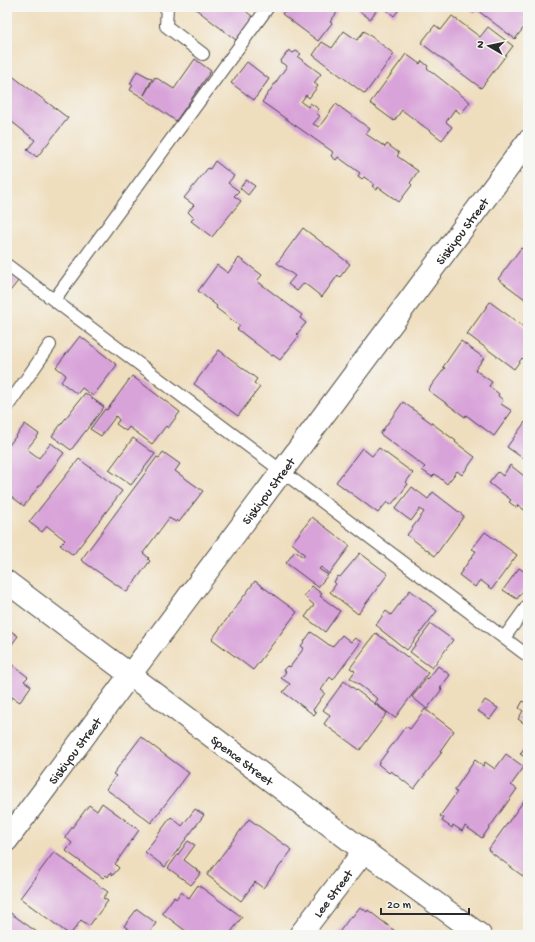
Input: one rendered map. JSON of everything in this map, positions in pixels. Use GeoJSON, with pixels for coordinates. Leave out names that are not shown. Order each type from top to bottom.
{"type":"FeatureCollection","features":[{"type":"Feature","properties":{"kind":"street","name":"Siskiyou Street"},"geometry":{"type":"LineString","coordinates":[[7,840],[528,141]]}},
{"type":"Feature","properties":{"kind":"street","name":"Spence Street"},"geometry":{"type":"LineString","coordinates":[[7,582],[364,851],[480,935]]}},
{"type":"Feature","properties":{"kind":"street","name":"Lee Street"},"geometry":{"type":"LineString","coordinates":[[300,935],[364,851]]}},
{"type":"Feature","properties":{"kind":"lane"},"geometry":{"type":"LineString","coordinates":[[167,7],[166,26],[203,54]]}},
{"type":"Feature","properties":{"kind":"lane"},"geometry":{"type":"LineString","coordinates":[[54,300],[268,7]]}},
{"type":"Feature","properties":{"kind":"lane"},"geometry":{"type":"LineString","coordinates":[[7,265],[528,656]]}},
{"type":"Feature","properties":{"kind":"lane"},"geometry":{"type":"LineString","coordinates":[[7,407],[50,345]]}},
{"type":"Feature","properties":{"kind":"lane"},"geometry":{"type":"LineString","coordinates":[[504,638],[528,605]]}},
{"type":"Feature","properties":{"kind":"building"},"geometry":{"type":"Polygon","coordinates":[[[193,7],[241,7],[253,17],[236,40],[193,7]]]}},
{"type":"Feature","properties":{"kind":"building"},"geometry":{"type":"Polygon","coordinates":[[[287,7],[341,7],[330,22],[332,23],[318,41],[282,14],[287,7]]]}},
{"type":"Feature","properties":{"kind":"building"},"geometry":{"type":"Polygon","coordinates":[[[354,7],[379,7],[370,19],[354,7]]]}},
{"type":"Feature","properties":{"kind":"building"},"geometry":{"type":"Polygon","coordinates":[[[383,7],[401,7],[394,16],[383,7]]]}},
{"type":"Feature","properties":{"kind":"building"},"geometry":{"type":"Polygon","coordinates":[[[467,7],[528,7],[528,11],[523,18],[528,22],[515,39],[477,10],[474,13],[467,7]]]}},
{"type":"Feature","properties":{"kind":"building"},"geometry":{"type":"Polygon","coordinates":[[[452,16],[480,37],[488,27],[513,46],[481,88],[421,43],[435,25],[441,30],[452,16]]]}},
{"type":"Feature","properties":{"kind":"building"},"geometry":{"type":"Polygon","coordinates":[[[344,31],[357,40],[364,31],[394,54],[365,94],[313,55],[322,42],[332,48],[344,31]]]}},
{"type":"Feature","properties":{"kind":"building"},"geometry":{"type":"Polygon","coordinates":[[[289,50],[293,53],[296,51],[301,54],[298,57],[321,74],[314,83],[318,86],[309,98],[306,95],[301,102],[308,107],[310,103],[319,109],[316,113],[320,116],[313,124],[319,127],[336,104],[370,129],[366,134],[385,147],[387,144],[399,153],[397,156],[418,171],[410,183],[412,185],[399,202],[378,187],[377,190],[372,186],[374,184],[364,177],[362,179],[358,176],[360,173],[338,157],[336,160],[331,156],[333,152],[262,102],[287,66],[280,62],[289,50]]]}},
{"type":"Feature","properties":{"kind":"building"},"geometry":{"type":"Polygon","coordinates":[[[406,54],[420,64],[422,61],[428,66],[427,68],[470,102],[461,114],[455,109],[446,122],[452,127],[442,140],[402,110],[394,121],[370,103],[406,54]]]}},
{"type":"Feature","properties":{"kind":"building"},"geometry":{"type":"Polygon","coordinates":[[[195,59],[211,71],[176,121],[130,90],[133,85],[130,84],[137,71],[152,79],[144,95],[155,77],[174,89],[195,59]]]}},
{"type":"Feature","properties":{"kind":"building"},"geometry":{"type":"Polygon","coordinates":[[[247,62],[269,79],[254,100],[231,83],[247,62]]]}},
{"type":"Feature","properties":{"kind":"building"},"geometry":{"type":"Polygon","coordinates":[[[7,72],[68,118],[37,157],[27,150],[35,140],[7,118],[7,72]]]}},
{"type":"Feature","properties":{"kind":"building"},"geometry":{"type":"Polygon","coordinates":[[[215,161],[234,176],[228,183],[239,191],[234,196],[241,201],[212,237],[191,221],[194,218],[188,212],[194,205],[184,198],[208,168],[210,169],[215,161]]]}},
{"type":"Feature","properties":{"kind":"building"},"geometry":{"type":"Polygon","coordinates":[[[246,180],[255,186],[248,195],[240,188],[246,180]]]}},
{"type":"Feature","properties":{"kind":"building"},"geometry":{"type":"Polygon","coordinates":[[[303,228],[350,264],[340,277],[338,275],[322,297],[304,283],[297,291],[288,284],[295,276],[277,263],[303,228]]]}},
{"type":"Feature","properties":{"kind":"building"},"geometry":{"type":"Polygon","coordinates":[[[521,248],[528,253],[528,297],[525,299],[498,279],[521,248]]]}},
{"type":"Feature","properties":{"kind":"building"},"geometry":{"type":"Polygon","coordinates":[[[239,258],[262,275],[257,281],[302,315],[300,318],[306,323],[297,334],[299,336],[280,360],[273,355],[272,356],[237,329],[240,326],[216,308],[217,306],[198,291],[217,265],[228,273],[239,258]]]}},
{"type":"Feature","properties":{"kind":"building"},"geometry":{"type":"Polygon","coordinates":[[[7,273],[18,281],[7,295],[7,273]]]}},
{"type":"Feature","properties":{"kind":"building"},"geometry":{"type":"Polygon","coordinates":[[[490,302],[528,330],[528,362],[522,358],[514,369],[467,334],[490,302]]]}},
{"type":"Feature","properties":{"kind":"building"},"geometry":{"type":"Polygon","coordinates":[[[80,336],[117,365],[93,396],[82,388],[77,394],[61,382],[66,375],[56,367],[80,336]]]}},
{"type":"Feature","properties":{"kind":"building"},"geometry":{"type":"Polygon","coordinates":[[[461,341],[484,358],[475,370],[492,382],[489,386],[499,394],[498,396],[503,400],[501,404],[512,411],[494,436],[466,415],[465,417],[428,390],[445,368],[443,367],[461,341]]]}},
{"type":"Feature","properties":{"kind":"building"},"geometry":{"type":"Polygon","coordinates":[[[219,350],[257,379],[254,383],[260,387],[238,416],[194,384],[219,350]]]}},
{"type":"Feature","properties":{"kind":"building"},"geometry":{"type":"Polygon","coordinates":[[[132,376],[180,412],[168,428],[166,426],[152,444],[129,427],[126,431],[116,424],[119,420],[116,416],[101,436],[90,429],[105,409],[107,410],[132,376]]]}},
{"type":"Feature","properties":{"kind":"building"},"geometry":{"type":"Polygon","coordinates":[[[85,393],[104,407],[71,450],[52,436],[85,393]]]}},
{"type":"Feature","properties":{"kind":"building"},"geometry":{"type":"Polygon","coordinates":[[[403,402],[475,457],[462,475],[457,471],[447,484],[435,474],[432,477],[422,470],[425,467],[380,434],[403,402]]]}},
{"type":"Feature","properties":{"kind":"building"},"geometry":{"type":"Polygon","coordinates":[[[525,422],[528,425],[528,462],[507,447],[525,422]]]}},
{"type":"Feature","properties":{"kind":"building"},"geometry":{"type":"Polygon","coordinates":[[[25,424],[39,434],[27,449],[39,458],[51,443],[64,453],[24,506],[7,493],[7,448],[25,424]]]}},
{"type":"Feature","properties":{"kind":"building"},"geometry":{"type":"Polygon","coordinates":[[[133,438],[155,454],[131,485],[109,470],[133,438]]]}},
{"type":"Feature","properties":{"kind":"building"},"geometry":{"type":"Polygon","coordinates":[[[362,448],[372,456],[379,448],[413,473],[406,482],[408,484],[397,499],[391,505],[387,502],[378,513],[336,482],[362,448]]]}},
{"type":"Feature","properties":{"kind":"building"},"geometry":{"type":"Polygon","coordinates":[[[163,452],[180,464],[175,471],[203,491],[179,522],[169,518],[143,553],[149,558],[148,559],[150,561],[127,592],[81,560],[157,457],[159,458],[163,452]]]}},
{"type":"Feature","properties":{"kind":"building"},"geometry":{"type":"Polygon","coordinates":[[[79,459],[122,491],[73,555],[60,545],[65,540],[47,526],[42,532],[29,522],[79,459]]]}},
{"type":"Feature","properties":{"kind":"building"},"geometry":{"type":"Polygon","coordinates":[[[510,465],[528,479],[528,513],[518,505],[517,508],[509,502],[511,500],[489,483],[498,472],[503,476],[510,465]]]}},
{"type":"Feature","properties":{"kind":"building"},"geometry":{"type":"Polygon","coordinates":[[[412,487],[428,499],[433,492],[464,516],[435,556],[407,535],[424,512],[420,509],[411,521],[395,509],[412,487]]]}},
{"type":"Feature","properties":{"kind":"building"},"geometry":{"type":"Polygon","coordinates":[[[312,517],[350,546],[329,574],[321,567],[319,569],[328,575],[318,587],[286,563],[295,551],[303,557],[305,555],[292,543],[312,517]]]}},
{"type":"Feature","properties":{"kind":"building"},"geometry":{"type":"Polygon","coordinates":[[[485,532],[517,555],[492,589],[480,580],[475,587],[459,575],[476,551],[472,549],[485,532]]]}},
{"type":"Feature","properties":{"kind":"building"},"geometry":{"type":"Polygon","coordinates":[[[360,553],[388,574],[358,614],[330,592],[336,584],[334,582],[338,576],[340,577],[360,553]]]}},
{"type":"Feature","properties":{"kind":"building"},"geometry":{"type":"Polygon","coordinates":[[[519,568],[528,574],[528,584],[517,599],[503,590],[519,568]]]}},
{"type":"Feature","properties":{"kind":"building"},"geometry":{"type":"Polygon","coordinates":[[[255,581],[297,612],[253,670],[212,639],[255,581]]]}},
{"type":"Feature","properties":{"kind":"building"},"geometry":{"type":"Polygon","coordinates":[[[312,586],[322,594],[320,596],[340,611],[325,632],[305,617],[314,605],[304,596],[312,586]]]}},
{"type":"Feature","properties":{"kind":"building"},"geometry":{"type":"Polygon","coordinates":[[[410,590],[437,611],[407,650],[376,625],[386,611],[391,615],[410,590]]]}},
{"type":"Feature","properties":{"kind":"building"},"geometry":{"type":"Polygon","coordinates":[[[431,624],[453,640],[432,668],[410,652],[431,624]]]}},
{"type":"Feature","properties":{"kind":"building"},"geometry":{"type":"Polygon","coordinates":[[[8,629],[18,636],[7,651],[7,630],[8,629]]]}},
{"type":"Feature","properties":{"kind":"building"},"geometry":{"type":"Polygon","coordinates":[[[528,629],[528,642],[524,639],[527,635],[525,633],[528,629]]]}},
{"type":"Feature","properties":{"kind":"building"},"geometry":{"type":"Polygon","coordinates":[[[311,632],[332,647],[342,635],[351,642],[355,638],[361,642],[333,680],[330,677],[321,690],[325,693],[313,710],[316,712],[314,715],[283,692],[290,684],[281,678],[286,672],[283,670],[287,666],[290,667],[304,648],[301,646],[311,632]]]}},
{"type":"Feature","properties":{"kind":"building"},"geometry":{"type":"Polygon","coordinates":[[[376,633],[428,673],[395,718],[375,703],[378,699],[350,678],[355,671],[350,668],[376,633]]]}},
{"type":"Feature","properties":{"kind":"building"},"geometry":{"type":"Polygon","coordinates":[[[7,661],[28,677],[24,681],[31,686],[20,702],[12,697],[9,702],[7,701],[7,661]]]}},
{"type":"Feature","properties":{"kind":"building"},"geometry":{"type":"Polygon","coordinates":[[[438,666],[450,675],[440,688],[442,689],[427,709],[412,697],[438,666]]]}},
{"type":"Feature","properties":{"kind":"building"},"geometry":{"type":"Polygon","coordinates":[[[344,681],[387,713],[360,750],[324,724],[330,715],[323,710],[344,681]]]}},
{"type":"Feature","properties":{"kind":"building"},"geometry":{"type":"Polygon","coordinates":[[[528,698],[528,726],[518,719],[523,711],[519,708],[523,701],[525,703],[528,698]]]}},
{"type":"Feature","properties":{"kind":"building"},"geometry":{"type":"Polygon","coordinates":[[[485,700],[498,708],[490,719],[478,711],[485,700]]]}},
{"type":"Feature","properties":{"kind":"building"},"geometry":{"type":"Polygon","coordinates":[[[425,709],[454,731],[440,751],[442,752],[414,789],[391,771],[389,773],[378,764],[406,726],[410,729],[425,709]]]}},
{"type":"Feature","properties":{"kind":"building"},"geometry":{"type":"Polygon","coordinates":[[[141,737],[189,773],[151,823],[106,789],[116,776],[113,774],[141,737]]]}},
{"type":"Feature","properties":{"kind":"building"},"geometry":{"type":"Polygon","coordinates":[[[528,743],[528,759],[520,754],[528,743]]]}},
{"type":"Feature","properties":{"kind":"building"},"geometry":{"type":"Polygon","coordinates":[[[506,754],[524,767],[511,785],[517,789],[482,838],[465,826],[462,831],[453,825],[452,828],[442,821],[444,818],[440,816],[457,792],[454,791],[475,760],[483,766],[485,762],[495,769],[506,754]]]}},
{"type":"Feature","properties":{"kind":"building"},"geometry":{"type":"Polygon","coordinates":[[[528,795],[528,880],[488,850],[528,795]]]}},
{"type":"Feature","properties":{"kind":"building"},"geometry":{"type":"Polygon","coordinates":[[[102,803],[139,830],[115,864],[119,868],[113,875],[110,873],[108,877],[106,875],[103,878],[66,851],[72,843],[65,837],[89,805],[97,811],[102,803]]]}},
{"type":"Feature","properties":{"kind":"building"},"geometry":{"type":"Polygon","coordinates":[[[195,809],[204,815],[165,867],[145,852],[171,817],[182,826],[195,809]]]}},
{"type":"Feature","properties":{"kind":"building"},"geometry":{"type":"Polygon","coordinates":[[[249,819],[292,850],[263,888],[255,882],[241,901],[207,875],[249,819]]]}},
{"type":"Feature","properties":{"kind":"building"},"geometry":{"type":"Polygon","coordinates":[[[188,841],[195,845],[184,860],[201,873],[191,885],[168,868],[188,841]]]}},
{"type":"Feature","properties":{"kind":"building"},"geometry":{"type":"Polygon","coordinates":[[[54,852],[108,892],[103,898],[108,901],[89,926],[81,920],[70,935],[20,898],[54,852]]]}},
{"type":"Feature","properties":{"kind":"building"},"geometry":{"type":"Polygon","coordinates":[[[198,885],[242,917],[229,935],[191,935],[162,913],[174,897],[176,899],[181,892],[189,898],[198,885]]]}},
{"type":"Feature","properties":{"kind":"building"},"geometry":{"type":"Polygon","coordinates":[[[360,907],[367,912],[368,910],[400,935],[337,935],[351,916],[352,917],[360,907]]]}},
{"type":"Feature","properties":{"kind":"building"},"geometry":{"type":"Polygon","coordinates":[[[137,909],[156,923],[148,935],[137,935],[124,926],[137,909]]]}},
{"type":"Feature","properties":{"kind":"building"},"geometry":{"type":"Polygon","coordinates":[[[9,912],[41,935],[7,935],[7,915],[9,912]]]}}]}
